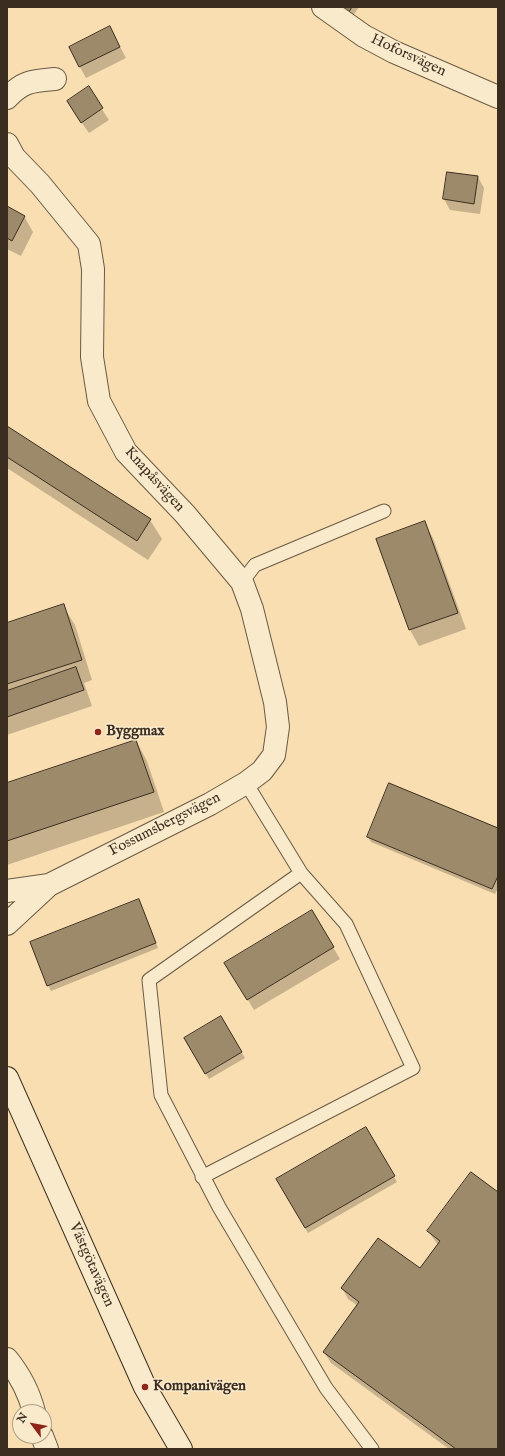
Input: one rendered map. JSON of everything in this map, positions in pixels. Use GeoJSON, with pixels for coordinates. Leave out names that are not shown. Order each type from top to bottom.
{"type":"FeatureCollection","features":[{"type":"Feature","properties":{"kind":"street","name":"Hoforsvägen"},"geometry":{"type":"LineString","coordinates":[[323,7],[364,36],[394,52],[498,97]]}},
{"type":"Feature","properties":{"kind":"street"},"geometry":{"type":"LineString","coordinates":[[7,98],[18,87],[34,81],[55,79]]}},
{"type":"Feature","properties":{"kind":"street","name":"Knapåsvägen"},"geometry":{"type":"LineString","coordinates":[[7,144],[14,157],[55,201],[89,244],[93,268],[92,358],[99,401],[126,452],[185,514],[242,582],[252,609],[274,702],[278,727],[274,755]]}},
{"type":"Feature","properties":{"kind":"street","name":"Fossumsbergsvägen"},"geometry":{"type":"LineString","coordinates":[[7,891],[49,884],[210,804],[246,783],[262,771],[274,755]]}},
{"type":"Feature","properties":{"kind":"street","name":"Fossumsbergsvägen"},"geometry":{"type":"LineString","coordinates":[[7,924],[49,884]]}},
{"type":"Feature","properties":{"kind":"street","name":"Västgötavägen"},"geometry":{"type":"LineString","coordinates":[[7,1078],[144,1387],[181,1449]]}},
{"type":"Feature","properties":{"kind":"street"},"geometry":{"type":"LineString","coordinates":[[7,1359],[18,1373],[30,1396],[32,1404]]}},
{"type":"Feature","properties":{"kind":"lane"},"geometry":{"type":"LineString","coordinates":[[242,582],[255,565],[384,510]]}},
{"type":"Feature","properties":{"kind":"lane"},"geometry":{"type":"LineString","coordinates":[[202,1177],[412,1068],[346,924],[301,873],[246,783]]}},
{"type":"Feature","properties":{"kind":"lane"},"geometry":{"type":"LineString","coordinates":[[301,873],[149,980],[161,1096],[202,1177],[326,1388],[372,1449]]}},
{"type":"Feature","properties":{"kind":"building"},"geometry":{"type":"Polygon","coordinates":[[[335,7],[352,7],[347,15],[335,7]]]}},
{"type":"Feature","properties":{"kind":"building"},"geometry":{"type":"Polygon","coordinates":[[[110,26],[120,47],[79,67],[69,47],[110,26]]]}},
{"type":"Feature","properties":{"kind":"building"},"geometry":{"type":"Polygon","coordinates":[[[89,86],[103,108],[81,123],[67,101],[89,86]]]}},
{"type":"Feature","properties":{"kind":"building"},"geometry":{"type":"Polygon","coordinates":[[[447,172],[478,176],[474,204],[443,199],[447,172]]]}},
{"type":"Feature","properties":{"kind":"building"},"geometry":{"type":"Polygon","coordinates":[[[7,206],[25,216],[12,241],[7,238],[7,206]]]}},
{"type":"Feature","properties":{"kind":"building"},"geometry":{"type":"Polygon","coordinates":[[[7,426],[151,519],[137,541],[7,457],[7,426]]]}},
{"type":"Feature","properties":{"kind":"building"},"geometry":{"type":"Polygon","coordinates":[[[425,521],[458,613],[409,630],[376,539],[425,521]]]}},
{"type":"Feature","properties":{"kind":"building"},"geometry":{"type":"Polygon","coordinates":[[[64,604],[82,660],[7,684],[7,623],[64,604]]]}},
{"type":"Feature","properties":{"kind":"building"},"geometry":{"type":"Polygon","coordinates":[[[76,667],[84,690],[7,717],[7,691],[76,667]]]}},
{"type":"Feature","properties":{"kind":"building"},"geometry":{"type":"Polygon","coordinates":[[[136,740],[154,792],[7,841],[7,783],[136,740]]]}},
{"type":"Feature","properties":{"kind":"building"},"geometry":{"type":"Polygon","coordinates":[[[389,783],[498,828],[498,876],[492,889],[367,837],[389,783]]]}},
{"type":"Feature","properties":{"kind":"building"},"geometry":{"type":"Polygon","coordinates":[[[139,899],[156,943],[47,986],[30,942],[139,899]]]}},
{"type":"Feature","properties":{"kind":"building"},"geometry":{"type":"Polygon","coordinates":[[[312,910],[334,947],[247,1000],[224,963],[312,910]]]}},
{"type":"Feature","properties":{"kind":"building"},"geometry":{"type":"Polygon","coordinates":[[[221,1016],[242,1052],[205,1074],[184,1038],[221,1016]]]}},
{"type":"Feature","properties":{"kind":"building"},"geometry":{"type":"Polygon","coordinates":[[[366,1127],[395,1176],[305,1228],[276,1179],[366,1127]]]}},
{"type":"Feature","properties":{"kind":"building"},"geometry":{"type":"Polygon","coordinates":[[[471,1172],[498,1192],[498,1449],[456,1449],[323,1352],[359,1302],[341,1288],[378,1238],[420,1268],[440,1241],[427,1231],[471,1172]]]}},
{"type":"Feature","properties":{"kind":"place","name":"Byggmax"},"geometry":{"type":"Point","coordinates":[98,732]}},
{"type":"Feature","properties":{"kind":"place","name":"Kompanivägen"},"geometry":{"type":"Point","coordinates":[145,1387]}}]}
